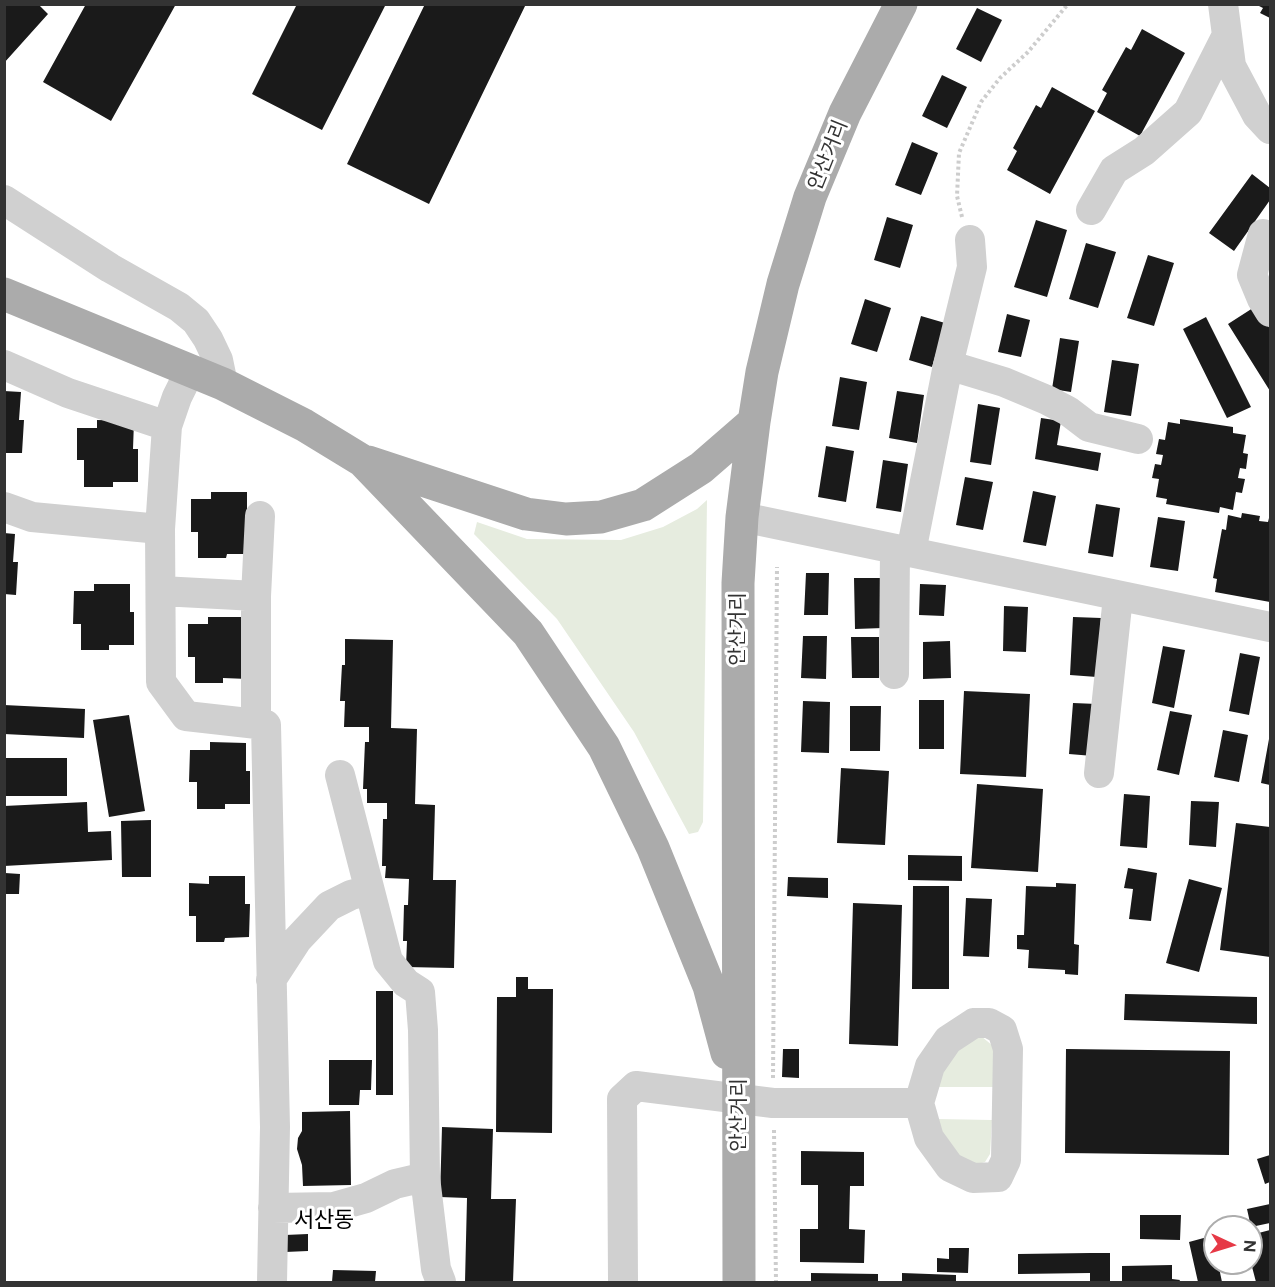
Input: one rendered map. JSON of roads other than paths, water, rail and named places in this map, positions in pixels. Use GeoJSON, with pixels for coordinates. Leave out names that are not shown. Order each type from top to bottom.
{"type":"FeatureCollection","features":[{"type":"Feature","properties":{"kind":"main road","name":"안산거리"},"geometry":{"type":"LineString","coordinates":[[739,1282],[738,583],[742,517],[754,422],[762,372],[783,284],[810,197],[845,113],[901,4]]}},
{"type":"Feature","properties":{"kind":"main road"},"geometry":{"type":"LineString","coordinates":[[4,294],[223,384],[304,425],[363,461],[526,514],[566,519],[601,517],[643,505],[701,468],[754,422]]}},
{"type":"Feature","properties":{"kind":"main road"},"geometry":{"type":"LineString","coordinates":[[363,461],[528,633],[604,747],[653,848],[709,986],[739,1098]]}},
{"type":"Feature","properties":{"kind":"street"},"geometry":{"type":"LineString","coordinates":[[1223,4],[1232,66],[1257,115],[1270,129]]}},
{"type":"Feature","properties":{"kind":"street"},"geometry":{"type":"LineString","coordinates":[[1091,210],[1114,170],[1144,151],[1188,112],[1227,35]]}},
{"type":"Feature","properties":{"kind":"street"},"geometry":{"type":"LineString","coordinates":[[4,200],[110,268],[179,307],[196,321],[218,360],[223,384]]}},
{"type":"Feature","properties":{"kind":"street"},"geometry":{"type":"LineString","coordinates":[[1263,234],[1252,275],[1270,312]]}},
{"type":"Feature","properties":{"kind":"street"},"geometry":{"type":"LineString","coordinates":[[894,674],[903,550],[972,267],[970,240]]}},
{"type":"Feature","properties":{"kind":"street"},"geometry":{"type":"LineString","coordinates":[[4,364],[69,393],[167,426]]}},
{"type":"Feature","properties":{"kind":"street"},"geometry":{"type":"LineString","coordinates":[[948,364],[1026,391],[1068,411],[1089,427],[1138,439]]}},
{"type":"Feature","properties":{"kind":"street"},"geometry":{"type":"LineString","coordinates":[[190,370],[167,426],[160,529],[161,682],[186,716],[266,725],[275,1127],[272,1282]]}},
{"type":"Feature","properties":{"kind":"street"},"geometry":{"type":"LineString","coordinates":[[4,507],[32,518],[160,529]]}},
{"type":"Feature","properties":{"kind":"street"},"geometry":{"type":"LineString","coordinates":[[256,724],[256,596],[260,516]]}},
{"type":"Feature","properties":{"kind":"street"},"geometry":{"type":"LineString","coordinates":[[742,517],[1270,627]]}},
{"type":"Feature","properties":{"kind":"street"},"geometry":{"type":"LineString","coordinates":[[161,591],[256,596]]}},
{"type":"Feature","properties":{"kind":"street"},"geometry":{"type":"LineString","coordinates":[[1099,773],[1118,597]]}},
{"type":"Feature","properties":{"kind":"street"},"geometry":{"type":"LineString","coordinates":[[340,775],[388,961],[406,983],[420,992],[423,1030],[425,1177],[436,1269],[441,1282]]}},
{"type":"Feature","properties":{"kind":"street"},"geometry":{"type":"LineString","coordinates":[[271,980],[297,940],[329,906],[351,895],[369,890]]}},
{"type":"Feature","properties":{"kind":"street"},"geometry":{"type":"LineString","coordinates":[[974,1023],[989,1023],[1002,1030],[1008,1049],[1006,1160],[998,1177],[974,1178],[950,1167],[929,1138],[919,1103],[930,1066],[948,1040],[974,1023]]}},
{"type":"Feature","properties":{"kind":"street"},"geometry":{"type":"LineString","coordinates":[[623,1282],[622,1099],[636,1086],[773,1103],[919,1103]]}},
{"type":"Feature","properties":{"kind":"street"},"geometry":{"type":"LineString","coordinates":[[273,1208],[334,1207],[366,1198],[395,1184],[425,1177]]}},
{"type":"Feature","properties":{"kind":"district","name":"서산동"},"geometry":{"type":"Point","coordinates":[324,1220]}}]}
